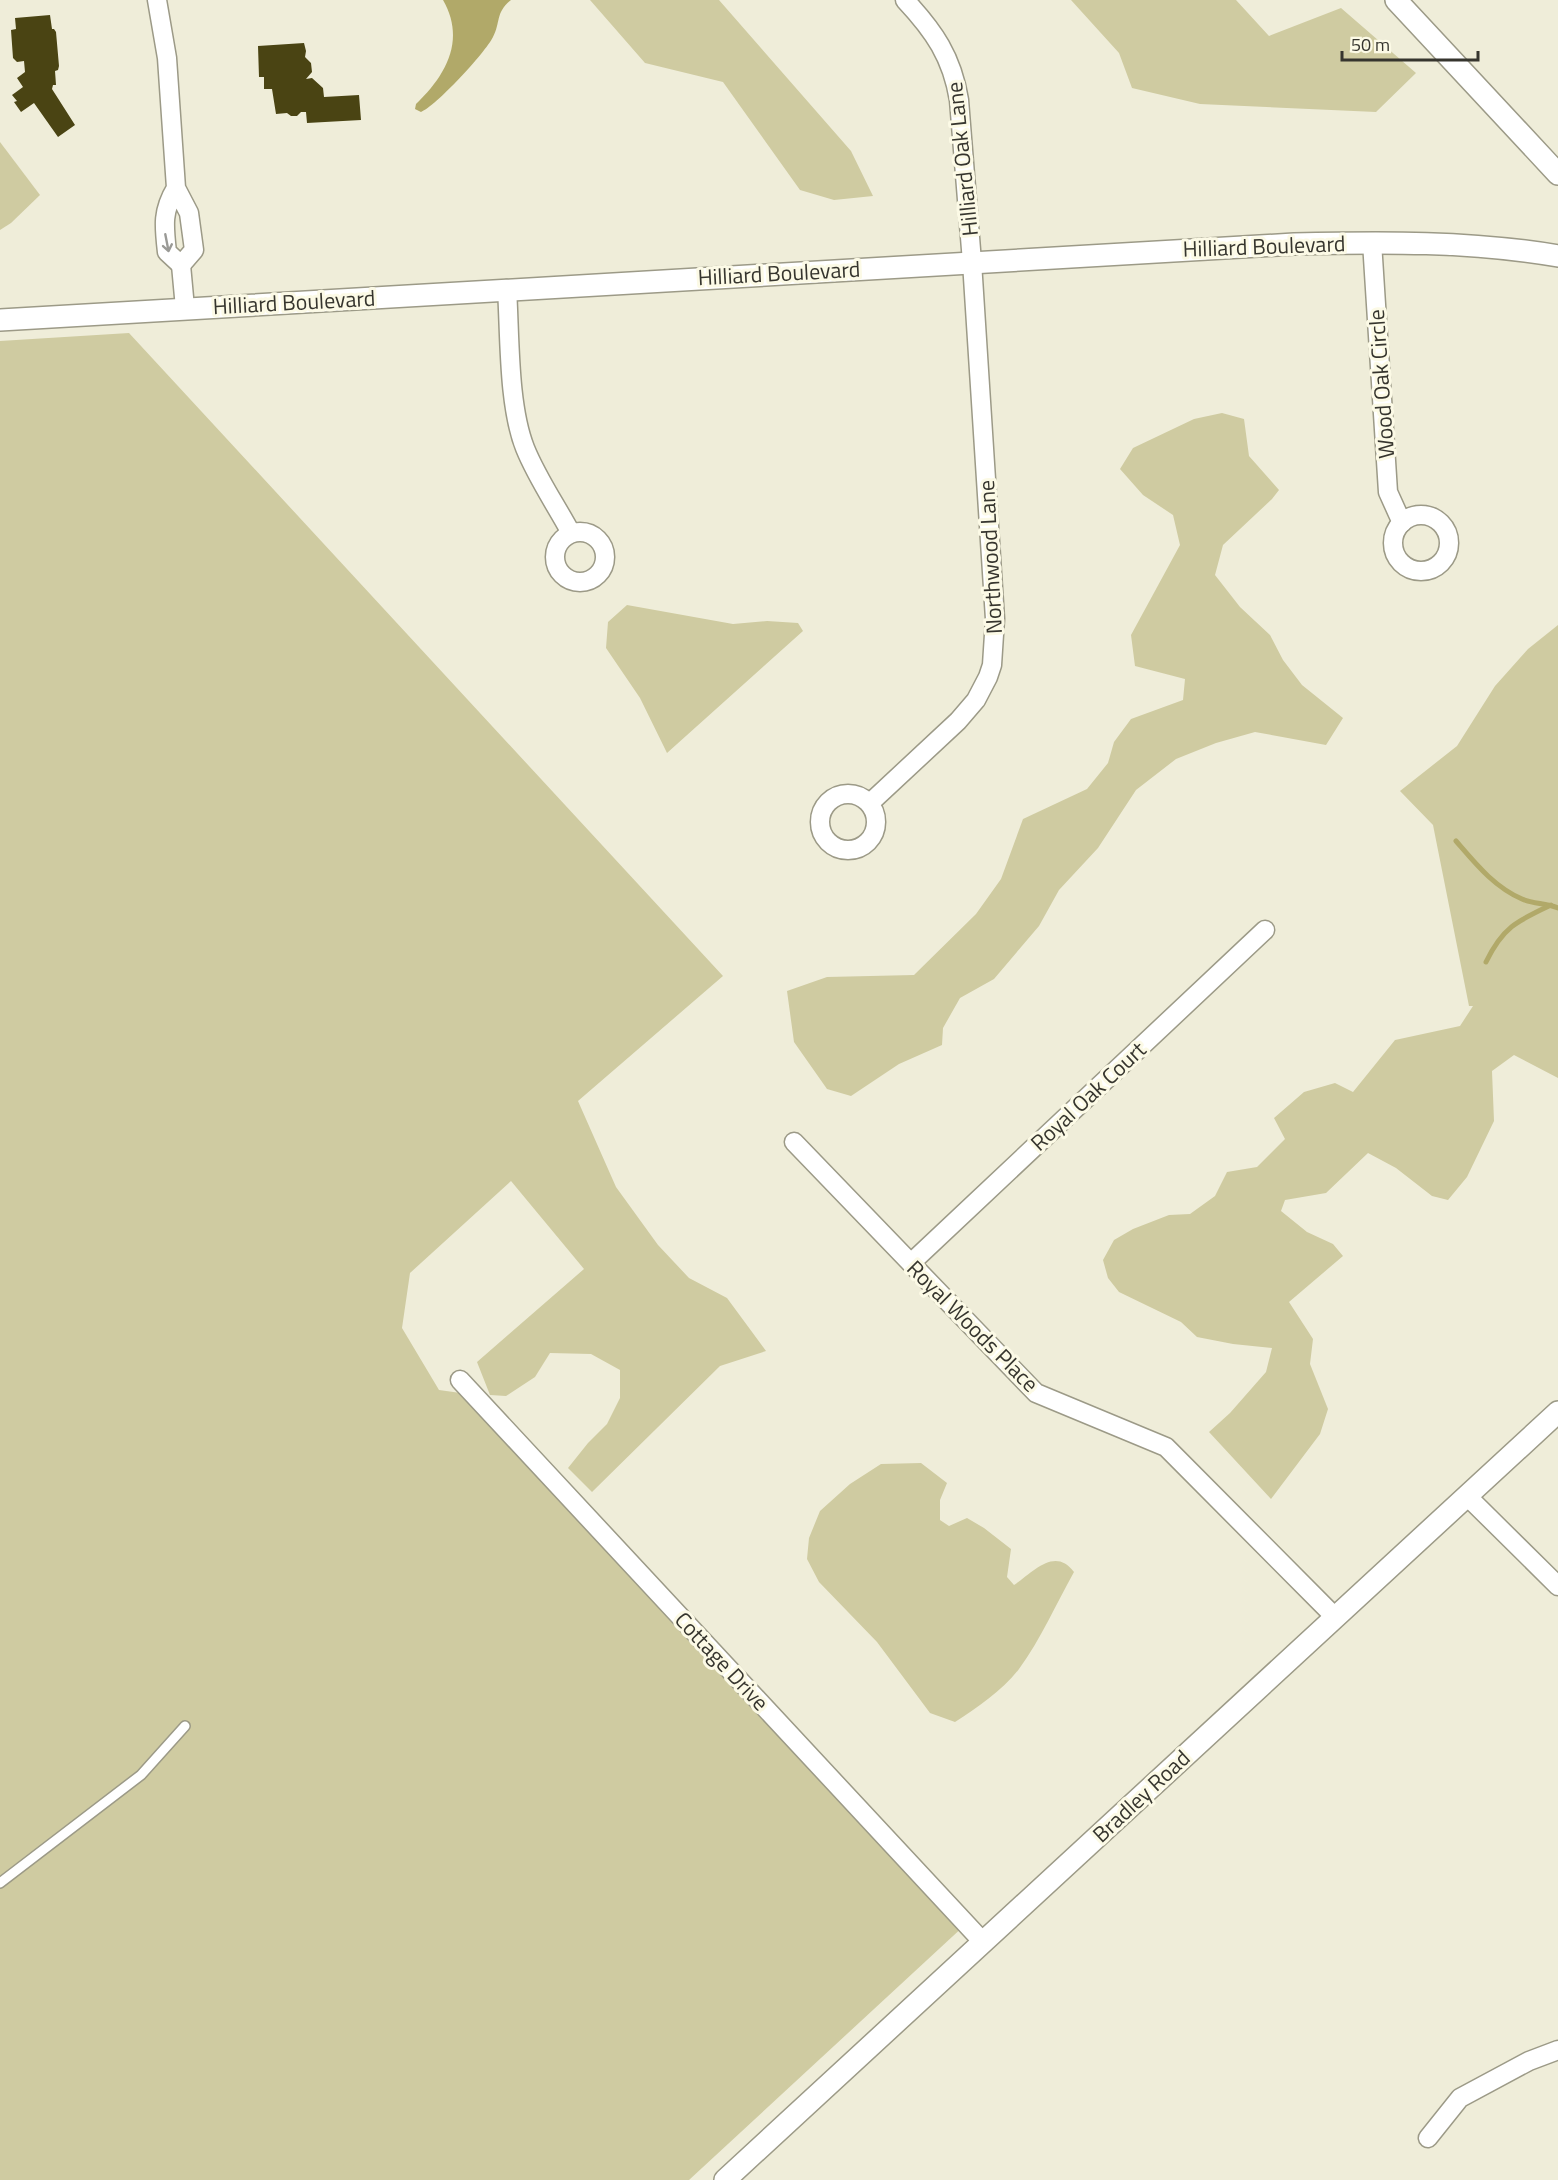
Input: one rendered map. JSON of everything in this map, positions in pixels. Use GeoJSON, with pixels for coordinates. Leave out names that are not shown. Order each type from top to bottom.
{"type":"FeatureCollection","features":[{"type":"Feature","properties":{"kind":"street"},"geometry":{"type":"LineString","coordinates":[[157,0],[168,58],[176,188],[189,213],[194,250],[181,265]]}},
{"type":"Feature","properties":{"kind":"street","name":"Hilliard Oak Lane"},"geometry":{"type":"LineString","coordinates":[[905,0],[933,31],[941,45],[957,87],[972,262]]}},
{"type":"Feature","properties":{"kind":"street"},"geometry":{"type":"LineString","coordinates":[[1396,0],[1558,174]]}},
{"type":"Feature","properties":{"kind":"street"},"geometry":{"type":"LineString","coordinates":[[176,188],[167,202],[164,230],[167,252],[181,265],[185,308]]}},
{"type":"Feature","properties":{"kind":"street","name":"Hilliard Boulevard"},"geometry":{"type":"LineString","coordinates":[[0,320],[1203,248],[1372,242],[1441,244],[1558,256]]}},
{"type":"Feature","properties":{"kind":"street","name":"Wood Oak Circle"},"geometry":{"type":"LineString","coordinates":[[1372,242],[1388,492],[1402,523]]}},
{"type":"Feature","properties":{"kind":"street","name":"Northwood Lane"},"geometry":{"type":"LineString","coordinates":[[870,803],[963,717],[982,690],[992,665],[995,619],[972,262]]}},
{"type":"Feature","properties":{"kind":"street"},"geometry":{"type":"LineString","coordinates":[[507,289],[514,395],[520,434],[531,462],[571,533]]}},
{"type":"Feature","properties":{"kind":"street","name":"Royal Oak Court"},"geometry":{"type":"LineString","coordinates":[[910,1263],[1265,930]]}},
{"type":"Feature","properties":{"kind":"street","name":"Royal Woods Place"},"geometry":{"type":"LineString","coordinates":[[794,1142],[1036,1393],[1166,1448],[1335,1617]]}},
{"type":"Feature","properties":{"kind":"street","name":"Cottage Drive"},"geometry":{"type":"LineString","coordinates":[[460,1380],[983,1942]]}},
{"type":"Feature","properties":{"kind":"street","name":"Bradley Road"},"geometry":{"type":"LineString","coordinates":[[725,2180],[1558,1412]]}},
{"type":"Feature","properties":{"kind":"street"},"geometry":{"type":"LineString","coordinates":[[1467,1496],[1558,1586]]}},
{"type":"Feature","properties":{"kind":"street"},"geometry":{"type":"LineString","coordinates":[[1428,2138],[1460,2098],[1529,2061],[1558,2050]]}},
{"type":"Feature","properties":{"kind":"lane"},"geometry":{"type":"LineString","coordinates":[[0,1883],[141,1775],[185,1726]]}},
{"type":"Feature","properties":{"kind":"shaded area"},"geometry":{"type":"Polygon","coordinates":[[[443,0],[511,0],[500,13],[493,37],[480,55],[448,90],[421,112],[415,109],[416,104],[444,69],[452,43],[453,29],[443,0]]]}},
{"type":"Feature","properties":{"kind":"shaded area"},"geometry":{"type":"Polygon","coordinates":[[[590,0],[719,0],[851,151],[873,196],[834,200],[800,190],[723,82],[645,63],[590,0]]]}},
{"type":"Feature","properties":{"kind":"shaded area"},"geometry":{"type":"Polygon","coordinates":[[[1071,0],[1236,0],[1269,36],[1341,8],[1416,73],[1376,112],[1200,104],[1132,88],[1119,53],[1071,0]]]}},
{"type":"Feature","properties":{"kind":"shaded area"},"geometry":{"type":"Polygon","coordinates":[[[0,142],[40,195],[11,223],[0,230],[0,142]]]}},
{"type":"Feature","properties":{"kind":"shaded area"},"geometry":{"type":"Polygon","coordinates":[[[129,333],[723,976],[578,1101],[616,1187],[658,1245],[689,1278],[727,1298],[766,1351],[720,1366],[592,1492],[568,1468],[607,1424],[620,1398],[620,1370],[591,1354],[550,1353],[535,1377],[506,1396],[490,1395],[477,1362],[584,1269],[511,1181],[410,1273],[402,1328],[439,1390],[475,1395],[966,1924],[689,2180],[0,2180],[0,341],[129,333]]]}},
{"type":"Feature","properties":{"kind":"shaded area"},"geometry":{"type":"Polygon","coordinates":[[[1222,413],[1244,419],[1249,456],[1279,490],[1223,545],[1215,575],[1240,607],[1270,635],[1283,660],[1302,685],[1343,718],[1326,745],[1255,732],[1216,743],[1176,759],[1136,790],[1098,848],[1059,890],[1039,926],[994,979],[960,998],[943,1028],[942,1045],[899,1064],[851,1096],[827,1089],[794,1042],[787,991],[827,977],[914,975],[976,914],[1001,879],[1023,819],[1087,789],[1108,763],[1114,742],[1131,719],[1183,700],[1185,679],[1135,666],[1131,635],[1180,545],[1173,515],[1143,495],[1120,469],[1133,448],[1194,419],[1222,413]]]}},
{"type":"Feature","properties":{"kind":"shaded area"},"geometry":{"type":"Polygon","coordinates":[[[627,605],[733,624],[767,621],[798,623],[803,631],[667,753],[640,698],[606,648],[608,622],[627,605]]]}},
{"type":"Feature","properties":{"kind":"shaded area"},"geometry":{"type":"Polygon","coordinates":[[[1558,625],[1558,1078],[1514,1055],[1492,1071],[1494,1121],[1467,1177],[1448,1200],[1432,1196],[1396,1168],[1368,1153],[1326,1193],[1285,1200],[1281,1211],[1307,1232],[1333,1244],[1343,1256],[1289,1302],[1313,1339],[1310,1364],[1328,1409],[1320,1434],[1271,1499],[1209,1432],[1230,1413],[1266,1372],[1272,1348],[1197,1337],[1181,1322],[1119,1292],[1108,1278],[1103,1260],[1114,1240],[1133,1229],[1169,1215],[1190,1214],[1215,1196],[1227,1172],[1257,1167],[1285,1139],[1274,1118],[1304,1092],[1335,1083],[1353,1092],[1395,1040],[1460,1026],[1473,1006],[1469,1006],[1433,825],[1400,791],[1457,746],[1495,686],[1528,649],[1558,625]]]}},
{"type":"Feature","properties":{"kind":"shaded area"},"geometry":{"type":"Polygon","coordinates":[[[921,1463],[947,1483],[940,1500],[940,1520],[949,1526],[967,1518],[1011,1549],[1007,1577],[1014,1585],[1036,1568],[1052,1561],[1059,1561],[1067,1565],[1074,1572],[1041,1634],[1019,1669],[997,1691],[955,1722],[930,1713],[877,1642],[819,1582],[807,1559],[809,1538],[820,1511],[850,1484],[881,1464],[921,1463]]]}},
{"type":"Feature","properties":{"kind":"building"},"geometry":{"type":"Polygon","coordinates":[[[50,15],[52,29],[56,32],[59,66],[55,71],[56,85],[53,85],[52,89],[75,125],[58,137],[34,103],[21,112],[12,95],[23,87],[17,78],[25,72],[24,61],[17,62],[13,58],[11,30],[16,29],[15,18],[50,15]]]}},
{"type":"Feature","properties":{"kind":"building"},"geometry":{"type":"Polygon","coordinates":[[[304,43],[305,57],[311,63],[312,72],[306,79],[312,78],[323,88],[324,97],[359,95],[361,120],[307,123],[306,112],[301,112],[297,116],[287,113],[276,114],[272,89],[264,89],[264,77],[259,77],[258,46],[304,43]]]}},
{"type":"Feature","properties":{"kind":"waterway"},"geometry":{"type":"LineString","coordinates":[[1456,841],[1486,874],[1512,894],[1526,901],[1558,908]]}},
{"type":"Feature","properties":{"kind":"waterway"},"geometry":{"type":"LineString","coordinates":[[1486,962],[1492,950],[1512,926],[1551,905]]}}]}
